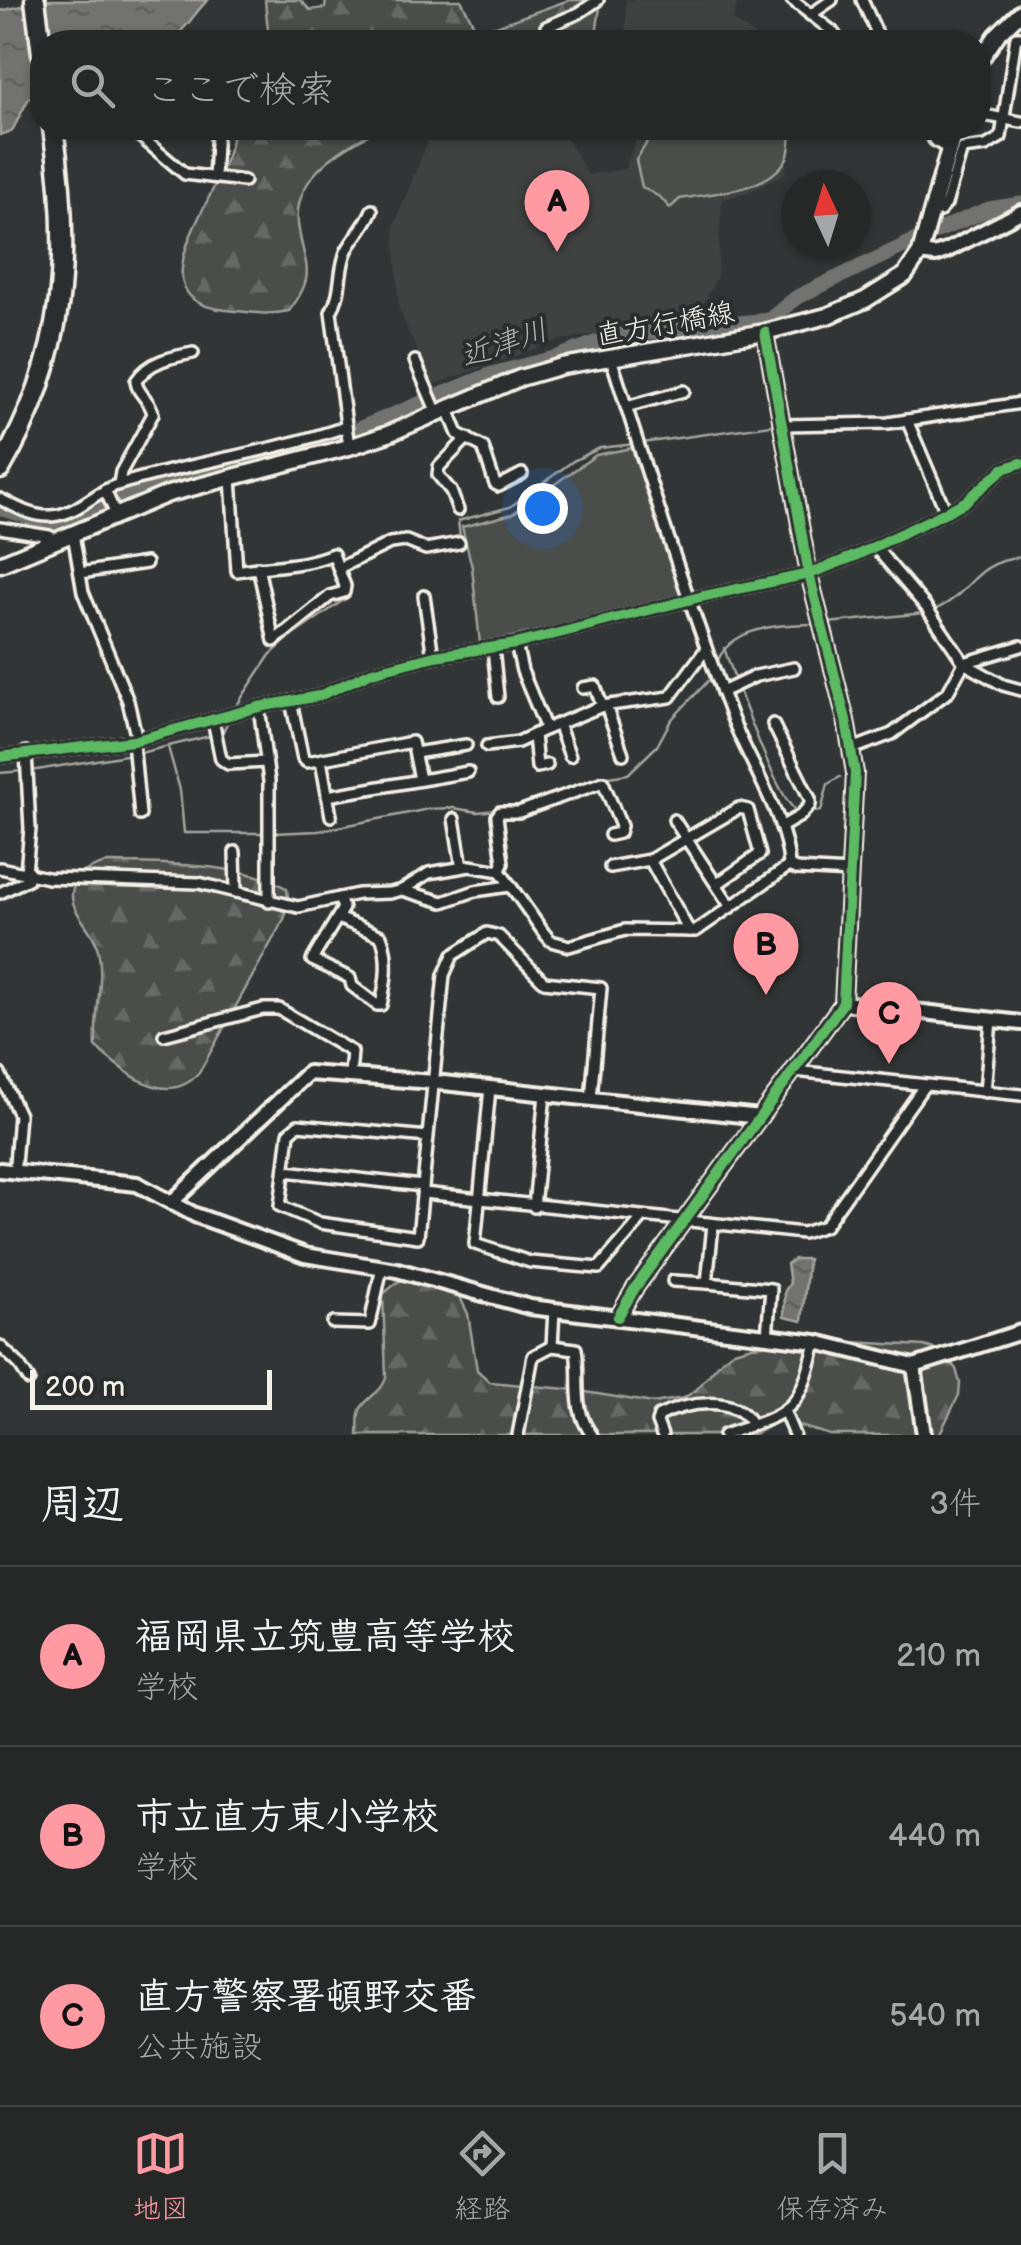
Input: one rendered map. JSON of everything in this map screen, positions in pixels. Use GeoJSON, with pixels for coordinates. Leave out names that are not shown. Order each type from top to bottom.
{"type":"FeatureCollection","features":[{"type":"Feature","properties":{"kind":"highway"},"geometry":{"type":"LineString","coordinates":[[35,0],[39,30]]}},
{"type":"Feature","properties":{"kind":"highway"},"geometry":{"type":"LineString","coordinates":[[0,469],[31,405],[57,326],[63,247],[54,140]]}},
{"type":"Feature","properties":{"kind":"main road"},"geometry":{"type":"LineString","coordinates":[[991,44],[1021,12]]}},
{"type":"Feature","properties":{"kind":"main road","name":"直方行橋線"},"geometry":{"type":"LineString","coordinates":[[0,564],[73,534],[114,512],[349,447],[520,378],[764,332],[827,316],[865,300],[905,276],[920,253],[951,140]]}},
{"type":"Feature","properties":{"kind":"street"},"geometry":{"type":"LineString","coordinates":[[546,27],[598,0]]}},
{"type":"Feature","properties":{"kind":"street"},"geometry":{"type":"LineString","coordinates":[[792,0],[832,30]]}},
{"type":"Feature","properties":{"kind":"street"},"geometry":{"type":"LineString","coordinates":[[810,15],[832,0]]}},
{"type":"Feature","properties":{"kind":"street"},"geometry":{"type":"LineString","coordinates":[[862,0],[875,30]]}},
{"type":"Feature","properties":{"kind":"street"},"geometry":{"type":"LineString","coordinates":[[932,210],[940,212],[946,204],[962,149],[986,146],[1001,137],[1016,37],[1021,37]]}},
{"type":"Feature","properties":{"kind":"street"},"geometry":{"type":"LineString","coordinates":[[991,117],[1021,122]]}},
{"type":"Feature","properties":{"kind":"street"},"geometry":{"type":"LineString","coordinates":[[145,140],[186,174],[244,181]]}},
{"type":"Feature","properties":{"kind":"street"},"geometry":{"type":"LineString","coordinates":[[214,177],[217,140]]}},
{"type":"Feature","properties":{"kind":"street"},"geometry":{"type":"LineString","coordinates":[[934,140],[948,149]]}},
{"type":"Feature","properties":{"kind":"street"},"geometry":{"type":"LineString","coordinates":[[349,447],[332,312],[340,298],[345,254],[372,210]]}},
{"type":"Feature","properties":{"kind":"street"},"geometry":{"type":"LineString","coordinates":[[920,253],[935,255],[1021,212]]}},
{"type":"Feature","properties":{"kind":"street"},"geometry":{"type":"LineString","coordinates":[[618,1317],[844,1003],[856,814],[852,749],[809,574],[764,332]]}},
{"type":"Feature","properties":{"kind":"street"},"geometry":{"type":"LineString","coordinates":[[119,484],[153,414],[152,404],[137,387],[136,380],[158,362],[193,354]]}},
{"type":"Feature","properties":{"kind":"street"},"geometry":{"type":"LineString","coordinates":[[611,358],[689,602],[722,692],[781,827],[789,866]]}},
{"type":"Feature","properties":{"kind":"street"},"geometry":{"type":"LineString","coordinates":[[416,361],[441,411],[458,434],[483,447],[495,484],[499,486],[522,474]]}},
{"type":"Feature","properties":{"kind":"street"},"geometry":{"type":"LineString","coordinates":[[626,407],[684,392]]}},
{"type":"Feature","properties":{"kind":"street"},"geometry":{"type":"LineString","coordinates":[[783,425],[907,420],[1021,403]]}},
{"type":"Feature","properties":{"kind":"street"},"geometry":{"type":"LineString","coordinates":[[907,420],[946,512]]}},
{"type":"Feature","properties":{"kind":"street"},"geometry":{"type":"LineString","coordinates":[[0,499],[38,516],[56,515],[80,508],[119,484],[345,428]]}},
{"type":"Feature","properties":{"kind":"street"},"geometry":{"type":"LineString","coordinates":[[458,510],[451,491],[438,475],[439,467],[467,438]]}},
{"type":"Feature","properties":{"kind":"street"},"geometry":{"type":"LineString","coordinates":[[0,757],[135,741],[319,696],[372,672],[433,657],[516,644],[809,574],[946,512],[965,502],[1003,470],[1021,463]]}},
{"type":"Feature","properties":{"kind":"street"},"geometry":{"type":"LineString","coordinates":[[231,478],[237,571],[258,567],[308,564],[333,554],[344,592],[330,596],[274,641],[258,567]]}},
{"type":"Feature","properties":{"kind":"street"},"geometry":{"type":"LineString","coordinates":[[106,491],[114,512]]}},
{"type":"Feature","properties":{"kind":"street"},"geometry":{"type":"LineString","coordinates":[[0,528],[58,540]]}},
{"type":"Feature","properties":{"kind":"street"},"geometry":{"type":"LineString","coordinates":[[73,534],[84,592],[128,701],[140,815]]}},
{"type":"Feature","properties":{"kind":"street"},"geometry":{"type":"LineString","coordinates":[[338,568],[390,543],[406,541],[426,549],[459,543]]}},
{"type":"Feature","properties":{"kind":"street"},"geometry":{"type":"LineString","coordinates":[[875,547],[926,607],[964,662],[1003,685],[1021,690]]}},
{"type":"Feature","properties":{"kind":"street"},"geometry":{"type":"LineString","coordinates":[[80,573],[146,563]]}},
{"type":"Feature","properties":{"kind":"street"},"geometry":{"type":"LineString","coordinates":[[424,596],[433,657]]}},
{"type":"Feature","properties":{"kind":"street"},"geometry":{"type":"LineString","coordinates":[[516,644],[522,672],[546,729]]}},
{"type":"Feature","properties":{"kind":"street"},"geometry":{"type":"LineString","coordinates":[[852,749],[892,734],[948,692],[964,662],[1021,646]]}},
{"type":"Feature","properties":{"kind":"street"},"geometry":{"type":"LineString","coordinates":[[493,648],[498,696]]}},
{"type":"Feature","properties":{"kind":"street"},"geometry":{"type":"LineString","coordinates":[[487,746],[518,742],[604,706],[670,697],[706,649]]}},
{"type":"Feature","properties":{"kind":"street"},"geometry":{"type":"LineString","coordinates":[[722,692],[756,676],[794,668]]}},
{"type":"Feature","properties":{"kind":"street"},"geometry":{"type":"LineString","coordinates":[[583,688],[595,686],[623,754]]}},
{"type":"Feature","properties":{"kind":"street"},"geometry":{"type":"LineString","coordinates":[[291,701],[303,759],[321,760],[412,742],[420,780]]}},
{"type":"Feature","properties":{"kind":"street"},"geometry":{"type":"LineString","coordinates":[[259,708],[269,781],[269,902]]}},
{"type":"Feature","properties":{"kind":"street"},"geometry":{"type":"LineString","coordinates":[[214,720],[221,759],[228,764],[266,762]]}},
{"type":"Feature","properties":{"kind":"street"},"geometry":{"type":"LineString","coordinates":[[558,724],[570,756]]}},
{"type":"Feature","properties":{"kind":"street"},"geometry":{"type":"LineString","coordinates":[[773,724],[810,799],[810,806],[800,816],[781,827]]}},
{"type":"Feature","properties":{"kind":"street"},"geometry":{"type":"LineString","coordinates":[[534,734],[537,767],[548,765]]}},
{"type":"Feature","properties":{"kind":"street"},"geometry":{"type":"LineString","coordinates":[[415,752],[466,745]]}},
{"type":"Feature","properties":{"kind":"street"},"geometry":{"type":"LineString","coordinates":[[0,893],[28,879],[26,752]]}},
{"type":"Feature","properties":{"kind":"street"},"geometry":{"type":"LineString","coordinates":[[321,760],[331,816]]}},
{"type":"Feature","properties":{"kind":"street"},"geometry":{"type":"LineString","coordinates":[[327,796],[468,772]]}},
{"type":"Feature","properties":{"kind":"street"},"geometry":{"type":"LineString","coordinates":[[500,871],[500,812],[518,812],[603,782],[621,826],[619,833],[610,835]]}},
{"type":"Feature","properties":{"kind":"street"},"geometry":{"type":"LineString","coordinates":[[610,867],[650,860],[740,808],[748,810],[760,854],[716,884]]}},
{"type":"Feature","properties":{"kind":"street"},"geometry":{"type":"LineString","coordinates":[[454,819],[462,868]]}},
{"type":"Feature","properties":{"kind":"street"},"geometry":{"type":"LineString","coordinates":[[674,820],[731,906]]}},
{"type":"Feature","properties":{"kind":"street"},"geometry":{"type":"LineString","coordinates":[[236,852],[236,892]]}},
{"type":"Feature","properties":{"kind":"street"},"geometry":{"type":"LineString","coordinates":[[650,860],[689,931]]}},
{"type":"Feature","properties":{"kind":"street"},"geometry":{"type":"LineString","coordinates":[[402,890],[429,873],[486,866],[500,871],[544,933],[560,945],[569,946],[625,930],[696,931],[789,866]]}},
{"type":"Feature","properties":{"kind":"street"},"geometry":{"type":"LineString","coordinates":[[789,866],[852,872]]}},
{"type":"Feature","properties":{"kind":"street"},"geometry":{"type":"LineString","coordinates":[[0,868],[48,878],[199,883],[298,908],[402,890],[443,902],[475,890],[510,886]]}},
{"type":"Feature","properties":{"kind":"street"},"geometry":{"type":"LineString","coordinates":[[338,918],[383,940],[387,954],[382,1005],[352,986],[350,978],[312,960],[343,908],[339,898]]}},
{"type":"Feature","properties":{"kind":"street"},"geometry":{"type":"LineString","coordinates":[[428,1137],[298,1124],[290,1133],[280,1206],[320,1223],[418,1237],[448,964],[453,955],[487,933],[494,933],[544,982],[601,988],[590,1099]]}},
{"type":"Feature","properties":{"kind":"street"},"geometry":{"type":"LineString","coordinates":[[844,1003],[1021,1023]]}},
{"type":"Feature","properties":{"kind":"street"},"geometry":{"type":"LineString","coordinates":[[164,1036],[263,1008],[279,1009],[352,1052],[350,1076]]}},
{"type":"Feature","properties":{"kind":"street"},"geometry":{"type":"LineString","coordinates":[[985,1092],[990,1020]]}},
{"type":"Feature","properties":{"kind":"street"},"geometry":{"type":"LineString","coordinates":[[795,1071],[1021,1095]]}},
{"type":"Feature","properties":{"kind":"street"},"geometry":{"type":"LineString","coordinates":[[172,1202],[308,1073],[760,1116]]}},
{"type":"Feature","properties":{"kind":"street"},"geometry":{"type":"LineString","coordinates":[[0,1074],[19,1115],[15,1164]]}},
{"type":"Feature","properties":{"kind":"street"},"geometry":{"type":"LineString","coordinates":[[285,1172],[534,1207],[803,1234],[825,1226],[924,1086]]}},
{"type":"Feature","properties":{"kind":"street"},"geometry":{"type":"LineString","coordinates":[[490,1088],[475,1244],[530,1262],[599,1268],[643,1217]]}},
{"type":"Feature","properties":{"kind":"street"},"geometry":{"type":"LineString","coordinates":[[534,1207],[545,1094]]}},
{"type":"Feature","properties":{"kind":"street"},"geometry":{"type":"LineString","coordinates":[[0,1170],[137,1184],[195,1216],[305,1256],[382,1267],[554,1310],[816,1342],[914,1366],[1021,1332]]}},
{"type":"Feature","properties":{"kind":"street"},"geometry":{"type":"LineString","coordinates":[[707,1283],[713,1225]]}},
{"type":"Feature","properties":{"kind":"street"},"geometry":{"type":"LineString","coordinates":[[333,1323],[370,1324],[382,1267]]}},
{"type":"Feature","properties":{"kind":"street"},"geometry":{"type":"LineString","coordinates":[[673,1281],[771,1289],[767,1336]]}},
{"type":"Feature","properties":{"kind":"street"},"geometry":{"type":"LineString","coordinates":[[552,1346],[554,1310]]}},
{"type":"Feature","properties":{"kind":"street"},"geometry":{"type":"LineString","coordinates":[[724,1435],[785,1413],[808,1378],[816,1342]]}},
{"type":"Feature","properties":{"kind":"street"},"geometry":{"type":"LineString","coordinates":[[0,1346],[18,1362],[29,1380]]}},
{"type":"Feature","properties":{"kind":"street"},"geometry":{"type":"LineString","coordinates":[[518,1435],[533,1356],[552,1346],[576,1349],[578,1408],[592,1435]]}},
{"type":"Feature","properties":{"kind":"street"},"geometry":{"type":"LineString","coordinates":[[914,1366],[924,1435]]}},
{"type":"Feature","properties":{"kind":"street"},"geometry":{"type":"LineString","coordinates":[[662,1435],[659,1416],[681,1405],[733,1406],[748,1416],[752,1425]]}},
{"type":"Feature","properties":{"kind":"street"},"geometry":{"type":"LineString","coordinates":[[785,1413],[794,1435]]}},
{"type":"Feature","properties":{"kind":"shaded area"},"geometry":{"type":"Polygon","coordinates":[[[626,0],[738,0],[733,21],[747,30],[626,30],[626,0]]]}},
{"type":"Feature","properties":{"kind":"shaded area"},"geometry":{"type":"Polygon","coordinates":[[[428,140],[567,140],[588,175],[625,169],[636,140],[791,140],[781,175],[722,200],[717,277],[695,320],[559,340],[433,385],[399,310],[394,226],[428,140]]]}},
{"type":"Feature","properties":{"kind":"green space"},"geometry":{"type":"Polygon","coordinates":[[[265,0],[300,0],[310,10],[325,8],[326,0],[461,0],[476,29],[496,26],[569,0],[601,0],[597,30],[268,30],[265,0]]]}},
{"type":"Feature","properties":{"kind":"green space"},"geometry":{"type":"Polygon","coordinates":[[[359,140],[324,164],[304,190],[298,223],[307,276],[289,311],[258,313],[202,304],[188,293],[182,279],[188,242],[231,143],[359,140]]]}},
{"type":"Feature","properties":{"kind":"green space"},"geometry":{"type":"Polygon","coordinates":[[[648,140],[790,140],[787,158],[767,178],[739,189],[680,199],[670,208],[642,187],[636,160],[648,140]]]}},
{"type":"Feature","properties":{"kind":"green space"},"geometry":{"type":"Polygon","coordinates":[[[632,448],[681,593],[678,600],[480,644],[472,567],[462,527],[512,514],[596,455],[632,448]]]}},
{"type":"Feature","properties":{"kind":"green space"},"geometry":{"type":"Polygon","coordinates":[[[106,863],[226,869],[271,880],[287,889],[289,906],[284,919],[199,1073],[173,1088],[132,1076],[96,1047],[99,956],[93,937],[74,906],[72,893],[80,876],[106,863]]]}},
{"type":"Feature","properties":{"kind":"green space"},"geometry":{"type":"Polygon","coordinates":[[[411,1279],[457,1291],[468,1314],[477,1370],[490,1382],[653,1403],[684,1398],[734,1351],[815,1340],[938,1350],[956,1369],[959,1395],[939,1435],[830,1435],[780,1420],[753,1435],[358,1435],[360,1410],[386,1378],[383,1294],[399,1281],[411,1279]]]}},
{"type":"Feature","properties":{"kind":"water"},"geometry":{"type":"Polygon","coordinates":[[[48,0],[208,0],[182,30],[30,30],[30,98],[12,131],[0,135],[0,11],[48,0]]]}},
{"type":"Feature","properties":{"kind":"water"},"geometry":{"type":"Polygon","coordinates":[[[794,1259],[808,1259],[802,1321],[784,1317],[785,1291],[790,1283],[787,1264],[794,1259]]]}},
{"type":"Feature","properties":{"kind":"waterway","name":"近津川"},"geometry":{"type":"LineString","coordinates":[[0,508],[56,525],[73,523],[98,514],[117,499],[178,477],[332,440],[492,374],[558,357],[616,335],[769,320],[797,297],[916,240],[989,209],[1021,204]]}},
{"type":"Feature","properties":{"kind":"waterway"},"geometry":{"type":"LineString","coordinates":[[914,427],[1021,408]]}},
{"type":"Feature","properties":{"kind":"waterway"},"geometry":{"type":"LineString","coordinates":[[642,443],[778,424]]}},
{"type":"Feature","properties":{"kind":"waterway"},"geometry":{"type":"LineString","coordinates":[[805,429],[906,429]]}},
{"type":"Feature","properties":{"kind":"waterway"},"geometry":{"type":"LineString","coordinates":[[423,542],[460,537],[458,521],[510,507],[573,461],[600,448],[635,444]]}},
{"type":"Feature","properties":{"kind":"waterway"},"geometry":{"type":"LineString","coordinates":[[932,611],[957,596],[981,572],[1021,557]]}},
{"type":"Feature","properties":{"kind":"waterway"},"geometry":{"type":"LineString","coordinates":[[233,711],[270,655],[348,597]]}},
{"type":"Feature","properties":{"kind":"waterway"},"geometry":{"type":"LineString","coordinates":[[828,623],[924,613]]}},
{"type":"Feature","properties":{"kind":"waterway"},"geometry":{"type":"LineString","coordinates":[[716,666],[731,643],[756,630],[815,624]]}},
{"type":"Feature","properties":{"kind":"waterway"},"geometry":{"type":"LineString","coordinates":[[724,648],[768,763],[798,812]]}},
{"type":"Feature","properties":{"kind":"waterway"},"geometry":{"type":"LineString","coordinates":[[510,808],[590,780],[628,774],[657,746],[671,720],[711,678]]}},
{"type":"Feature","properties":{"kind":"waterway"},"geometry":{"type":"LineString","coordinates":[[140,753],[222,733],[230,718]]}},
{"type":"Feature","properties":{"kind":"waterway"},"geometry":{"type":"LineString","coordinates":[[168,747],[180,790],[184,833],[266,833]]}},
{"type":"Feature","properties":{"kind":"waterway"},"geometry":{"type":"LineString","coordinates":[[31,771],[132,754]]}},
{"type":"Feature","properties":{"kind":"waterway"},"geometry":{"type":"LineString","coordinates":[[0,773],[23,771]]}},
{"type":"Feature","properties":{"kind":"waterway"},"geometry":{"type":"LineString","coordinates":[[811,812],[821,811],[828,784],[840,777]]}},
{"type":"Feature","properties":{"kind":"waterway"},"geometry":{"type":"LineString","coordinates":[[274,833],[318,831],[429,809],[497,810]]}},
{"type":"Feature","properties":{"kind":"cycle path"},"geometry":{"type":"LineString","coordinates":[[618,1317],[635,1288],[843,1003],[855,773],[846,720],[809,574],[765,332]]}},
{"type":"Feature","properties":{"kind":"cycle path"},"geometry":{"type":"LineString","coordinates":[[0,757],[133,741],[259,707],[319,696],[372,672],[435,656],[516,644],[809,574],[946,512],[965,502],[1003,469],[1021,463]]}},
{"type":"Feature","properties":{"kind":"place","name":"福岡県立筑豊高等学校"},"geometry":{"type":"Point","coordinates":[557,252]}},
{"type":"Feature","properties":{"kind":"place","name":"市立直方東小学校"},"geometry":{"type":"Point","coordinates":[766,995]}},
{"type":"Feature","properties":{"kind":"place","name":"直方警察署頓野交番"},"geometry":{"type":"Point","coordinates":[889,1064]}}]}
